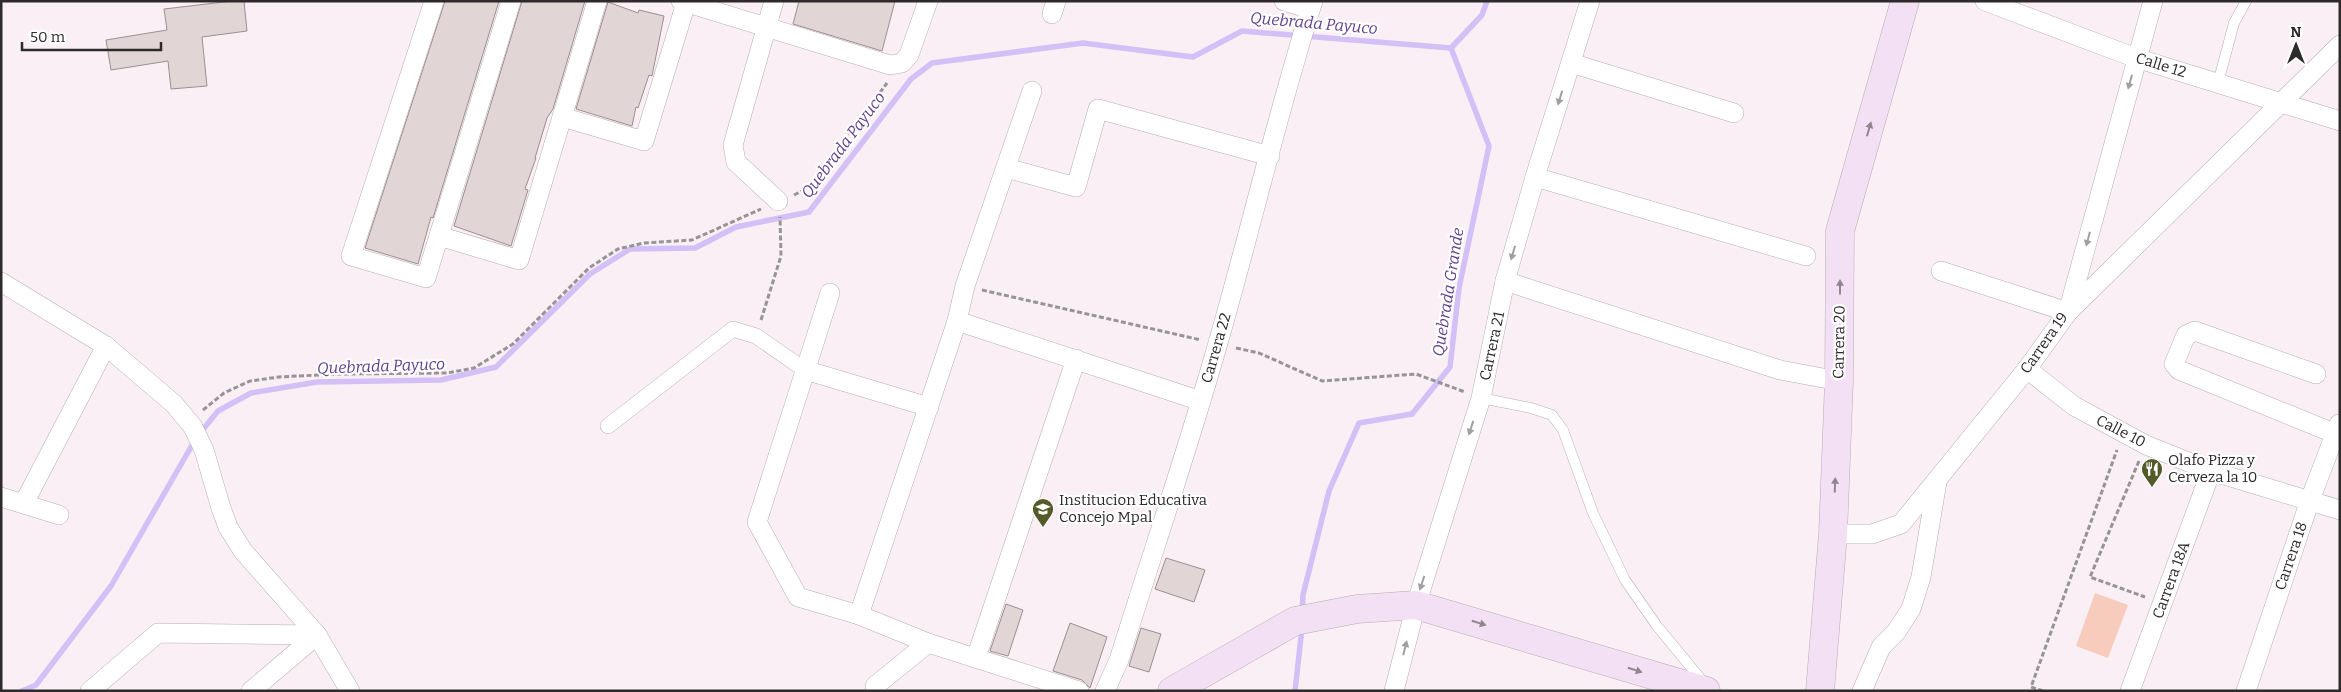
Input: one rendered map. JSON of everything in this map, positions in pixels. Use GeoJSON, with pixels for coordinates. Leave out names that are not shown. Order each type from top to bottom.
{"type":"FeatureCollection","features":[{"type":"Feature","properties":{"kind":"main road","name":"Carrera 20"},"geometry":{"type":"LineString","coordinates":[[1820,691],[1833,534],[1839,381],[1840,231],[1905,1]]}},
{"type":"Feature","properties":{"kind":"main road"},"geometry":{"type":"LineString","coordinates":[[1172,691],[1303,619],[1357,609],[1416,604],[1706,691]]}},
{"type":"Feature","properties":{"kind":"street"},"geometry":{"type":"LineString","coordinates":[[434,1],[351,256],[426,278],[511,1]]}},
{"type":"Feature","properties":{"kind":"street"},"geometry":{"type":"LineString","coordinates":[[439,236],[519,260],[597,1]]}},
{"type":"Feature","properties":{"kind":"street"},"geometry":{"type":"LineString","coordinates":[[774,1],[736,130],[733,150],[736,162],[779,206]]}},
{"type":"Feature","properties":{"kind":"street"},"geometry":{"type":"LineString","coordinates":[[562,117],[644,141],[684,2],[890,65],[902,63],[909,55],[928,1]]}},
{"type":"Feature","properties":{"kind":"street"},"geometry":{"type":"LineString","coordinates":[[1284,1],[1309,12]]}},
{"type":"Feature","properties":{"kind":"street","name":"Carrera 21"},"geometry":{"type":"LineString","coordinates":[[1394,691],[1416,604],[1481,398],[1506,281],[1535,177],[1590,1]]}},
{"type":"Feature","properties":{"kind":"street","name":"Calle 12"},"geometry":{"type":"LineString","coordinates":[[1985,1],[2136,58],[2340,121]]}},
{"type":"Feature","properties":{"kind":"street","name":"Carrera 19"},"geometry":{"type":"LineString","coordinates":[[1833,534],[1872,534],[1901,524],[2026,369],[2068,312],[2153,1]]}},
{"type":"Feature","properties":{"kind":"street","name":"Carrera 22"},"geometry":{"type":"LineString","coordinates":[[1105,691],[1118,660],[1201,401],[1270,156],[1297,48],[1309,12]]}},
{"type":"Feature","properties":{"kind":"street"},"geometry":{"type":"LineString","coordinates":[[1941,272],[2068,312],[2340,45]]}},
{"type":"Feature","properties":{"kind":"street"},"geometry":{"type":"LineString","coordinates":[[1571,63],[1734,113]]}},
{"type":"Feature","properties":{"kind":"street"},"geometry":{"type":"LineString","coordinates":[[859,615],[957,321],[965,286],[1032,91]]}},
{"type":"Feature","properties":{"kind":"street"},"geometry":{"type":"LineString","coordinates":[[1006,168],[1076,187],[1098,109],[1270,156]]}},
{"type":"Feature","properties":{"kind":"street"},"geometry":{"type":"LineString","coordinates":[[1535,177],[1806,256]]}},
{"type":"Feature","properties":{"kind":"street"},"geometry":{"type":"LineString","coordinates":[[1506,281],[1780,370],[1839,381]]}},
{"type":"Feature","properties":{"kind":"street"},"geometry":{"type":"LineString","coordinates":[[3,287],[106,346],[161,391],[191,424],[204,450],[228,527],[243,551],[317,635],[350,691]]}},
{"type":"Feature","properties":{"kind":"street"},"geometry":{"type":"LineString","coordinates":[[830,293],[757,522],[798,597],[859,615],[928,643],[1079,691]]}},
{"type":"Feature","properties":{"kind":"street"},"geometry":{"type":"LineString","coordinates":[[957,321],[1201,401]]}},
{"type":"Feature","properties":{"kind":"street"},"geometry":{"type":"LineString","coordinates":[[608,426],[734,329],[756,336],[806,370],[929,407]]}},
{"type":"Feature","properties":{"kind":"street"},"geometry":{"type":"LineString","coordinates":[[2316,374],[2195,331],[2186,335],[2174,364],[2179,370],[2338,429]]}},
{"type":"Feature","properties":{"kind":"street"},"geometry":{"type":"LineString","coordinates":[[24,504],[106,346]]}},
{"type":"Feature","properties":{"kind":"street"},"geometry":{"type":"LineString","coordinates":[[976,658],[1076,359]]}},
{"type":"Feature","properties":{"kind":"street","name":"Calle 10"},"geometry":{"type":"LineString","coordinates":[[2026,369],[2074,406],[2122,434],[2146,445],[2211,471],[2340,510]]}},
{"type":"Feature","properties":{"kind":"street","name":"Carrera 18"},"geometry":{"type":"LineString","coordinates":[[2246,691],[2310,500],[2338,429]]}},
{"type":"Feature","properties":{"kind":"street","name":"Carrera 18A"},"geometry":{"type":"LineString","coordinates":[[2132,690],[2211,471]]}},
{"type":"Feature","properties":{"kind":"street"},"geometry":{"type":"LineString","coordinates":[[1862,691],[1881,647],[1896,632],[1911,610],[1921,577],[1938,480]]}},
{"type":"Feature","properties":{"kind":"street"},"geometry":{"type":"LineString","coordinates":[[1,497],[59,515]]}},
{"type":"Feature","properties":{"kind":"street"},"geometry":{"type":"LineString","coordinates":[[90,691],[158,633],[317,635]]}},
{"type":"Feature","properties":{"kind":"street"},"geometry":{"type":"LineString","coordinates":[[251,691],[317,635]]}},
{"type":"Feature","properties":{"kind":"street"},"geometry":{"type":"LineString","coordinates":[[872,688],[928,643]]}},
{"type":"Feature","properties":{"kind":"lane"},"geometry":{"type":"LineString","coordinates":[[2218,83],[2234,23],[2246,1]]}},
{"type":"Feature","properties":{"kind":"lane"},"geometry":{"type":"LineString","coordinates":[[1481,398],[1531,408],[1552,415],[1563,430],[1594,513],[1624,580],[1657,626],[1710,691]]}},
{"type":"Feature","properties":{"kind":"path"},"geometry":{"type":"LineString","coordinates":[[191,424],[224,393],[250,381],[296,376],[447,373],[474,368],[513,344],[589,268],[618,249],[644,243],[692,240],[779,206],[806,190],[902,63]]}},
{"type":"Feature","properties":{"kind":"path"},"geometry":{"type":"LineString","coordinates":[[756,336],[780,256],[782,240],[779,206]]}},
{"type":"Feature","properties":{"kind":"path"},"geometry":{"type":"LineString","coordinates":[[965,286],[1258,353],[1322,382],[1416,374],[1450,386]]}},
{"type":"Feature","properties":{"kind":"path"},"geometry":{"type":"LineString","coordinates":[[2043,691],[2030,689],[2122,434]]}},
{"type":"Feature","properties":{"kind":"path"},"geometry":{"type":"LineString","coordinates":[[2146,445],[2090,577],[2142,596],[2163,600]]}},
{"type":"Feature","properties":{"kind":"shaded area"},"geometry":{"type":"Polygon","coordinates":[[[2095,593],[2128,605],[2108,658],[2076,646],[2095,593]]]}},
{"type":"Feature","properties":{"kind":"building"},"geometry":{"type":"Polygon","coordinates":[[[244,1],[247,31],[202,37],[207,86],[171,89],[168,61],[111,70],[106,40],[167,30],[164,9],[244,1]]]}},
{"type":"Feature","properties":{"kind":"building"},"geometry":{"type":"Polygon","coordinates":[[[445,1],[499,1],[418,264],[365,248],[445,1]]]}},
{"type":"Feature","properties":{"kind":"building"},"geometry":{"type":"Polygon","coordinates":[[[522,1],[585,1],[553,109],[547,118],[525,189],[528,190],[511,246],[454,226],[522,1]]]}},
{"type":"Feature","properties":{"kind":"building"},"geometry":{"type":"Polygon","coordinates":[[[799,1],[895,1],[882,51],[793,24],[799,1]]]}},
{"type":"Feature","properties":{"kind":"building"},"geometry":{"type":"Polygon","coordinates":[[[608,2],[638,13],[639,10],[664,16],[652,76],[649,75],[638,108],[636,107],[632,126],[576,109],[608,2]]]}},
{"type":"Feature","properties":{"kind":"building"},"geometry":{"type":"Polygon","coordinates":[[[1166,558],[1205,570],[1194,602],[1155,589],[1166,558]]]}},
{"type":"Feature","properties":{"kind":"building"},"geometry":{"type":"Polygon","coordinates":[[[1006,604],[1023,610],[1008,656],[990,651],[1006,604]]]}},
{"type":"Feature","properties":{"kind":"building"},"geometry":{"type":"Polygon","coordinates":[[[1070,623],[1107,637],[1090,688],[1082,680],[1053,671],[1070,623]]]}},
{"type":"Feature","properties":{"kind":"building"},"geometry":{"type":"Polygon","coordinates":[[[1141,628],[1161,634],[1149,672],[1129,666],[1141,628]]]}},
{"type":"Feature","properties":{"kind":"waterway","name":"Quebrada Payuco"},"geometry":{"type":"LineString","coordinates":[[1451,48],[1482,15],[1487,1]]}},
{"type":"Feature","properties":{"kind":"waterway","name":"Quebrada Payuco"},"geometry":{"type":"LineString","coordinates":[[200,433],[218,411],[251,393],[317,382],[441,380],[496,367],[590,274],[630,249],[695,248],[736,227],[809,212],[911,79],[932,63],[1083,43],[1193,57],[1242,31],[1451,48]]}},
{"type":"Feature","properties":{"kind":"waterway","name":"Quebrada Grande"},"geometry":{"type":"LineString","coordinates":[[1302,612],[1303,595],[1329,491],[1359,423],[1412,414],[1450,367],[1459,288],[1489,146],[1451,48]]}},
{"type":"Feature","properties":{"kind":"waterway","name":"Quebrada Payuco"},"geometry":{"type":"LineString","coordinates":[[22,691],[36,685],[111,586],[195,440]]}},
{"type":"Feature","properties":{"kind":"waterway","name":"Quebrada Grande"},"geometry":{"type":"LineString","coordinates":[[1295,691],[1302,628]]}},
{"type":"Feature","properties":{"kind":"place","name":"Olafo Pizza y Cerveza la 10"},"geometry":{"type":"Point","coordinates":[2152,488]}},
{"type":"Feature","properties":{"kind":"place","name":"Institucion Educativa Concejo Mpal"},"geometry":{"type":"Point","coordinates":[1043,528]}}]}
